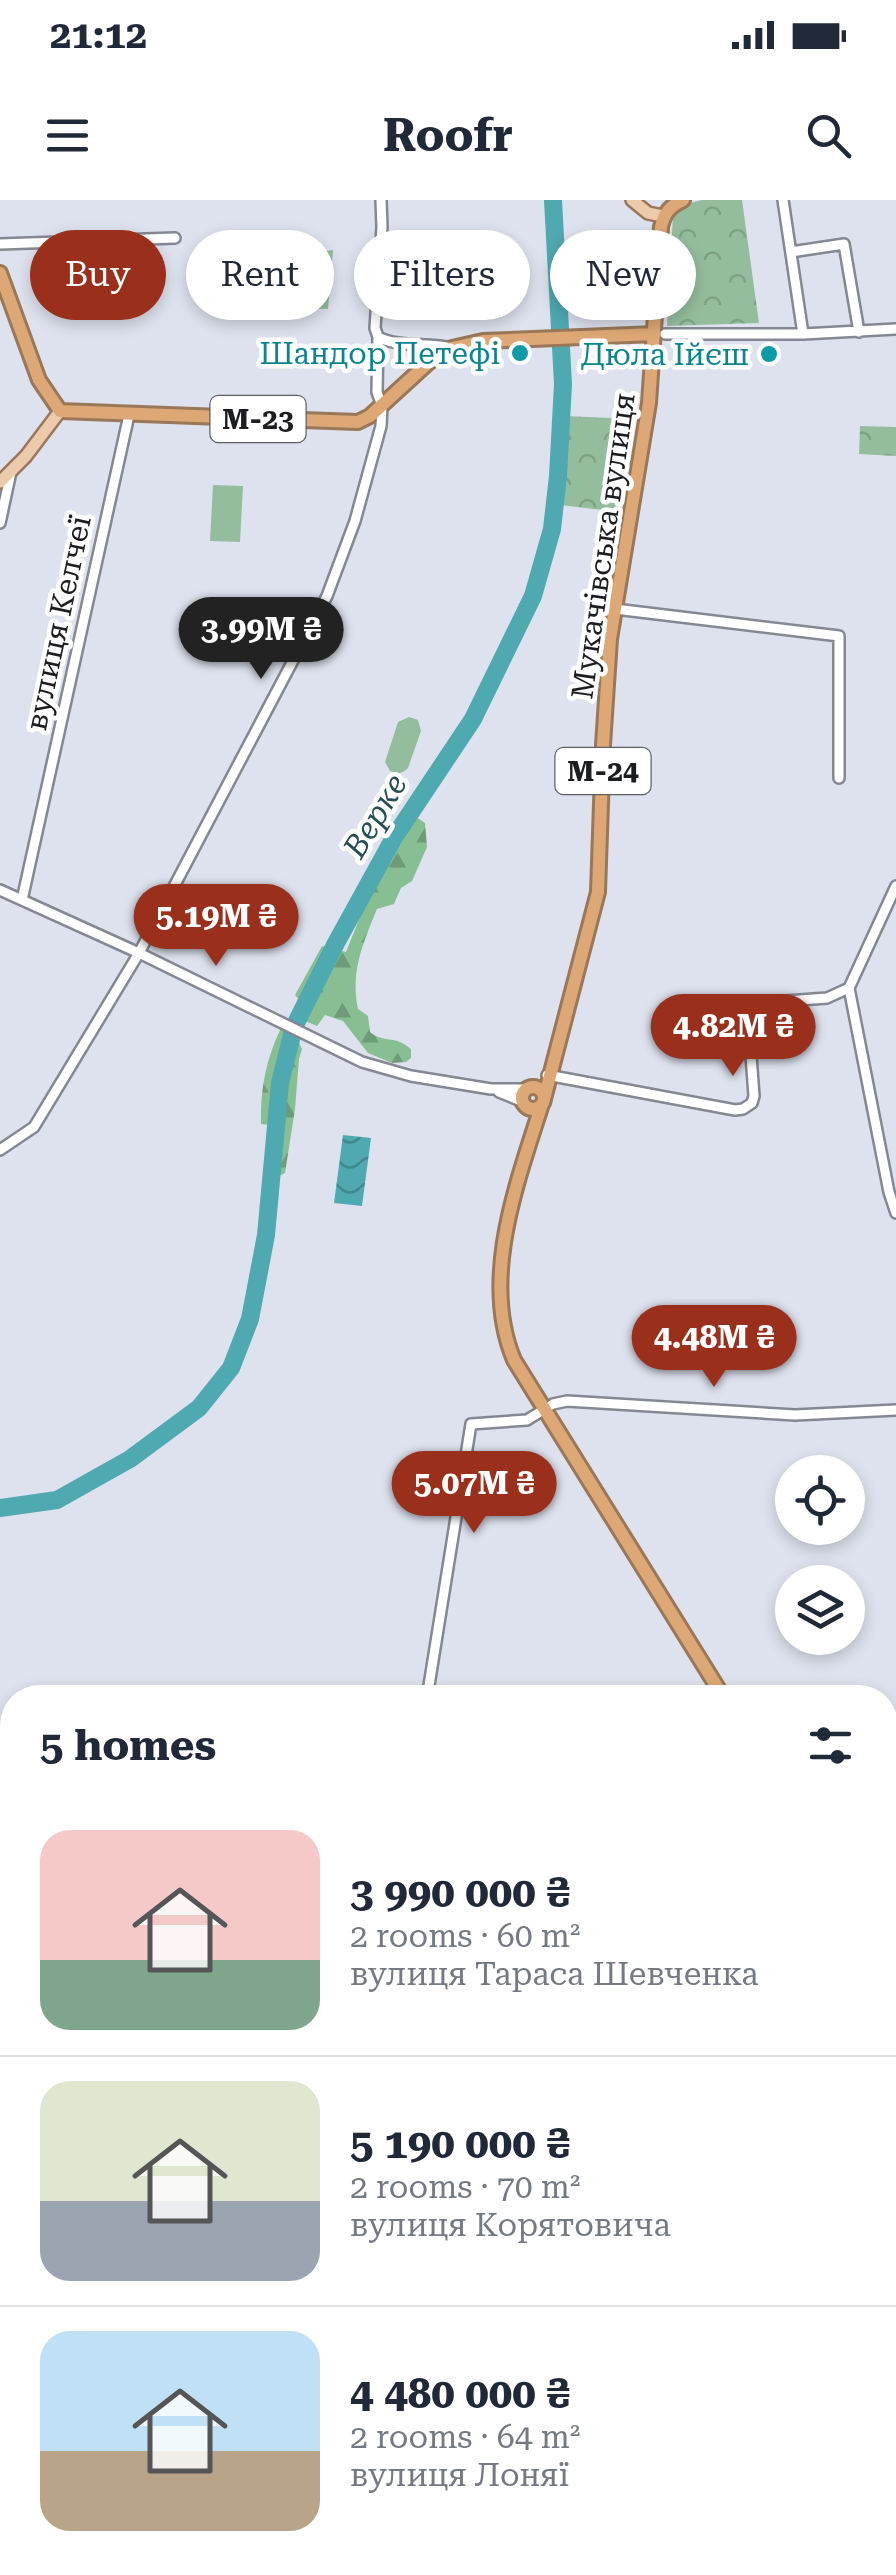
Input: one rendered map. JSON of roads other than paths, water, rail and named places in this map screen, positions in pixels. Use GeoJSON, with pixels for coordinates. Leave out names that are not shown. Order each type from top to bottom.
{"type":"FeatureCollection","features":[{"type":"Feature","properties":{"kind":"highway"},"geometry":{"type":"LineString","coordinates":[[663,216],[683,200]]}},
{"type":"Feature","properties":{"kind":"highway","name":"М-24"},"geometry":{"type":"LineString","coordinates":[[660,334],[663,216]]}},
{"type":"Feature","properties":{"kind":"highway"},"geometry":{"type":"LineString","coordinates":[[0,273],[39,380],[60,412]]}},
{"type":"Feature","properties":{"kind":"highway","name":"М-23"},"geometry":{"type":"LineString","coordinates":[[60,412],[358,422],[382,406],[428,362],[452,348],[483,341],[660,334]]}},
{"type":"Feature","properties":{"kind":"highway","name":"Мукачівська вулиця"},"geometry":{"type":"LineString","coordinates":[[660,334],[610,639],[598,892],[556,1060],[548,1076],[505,1238],[499,1300],[506,1341],[514,1360],[716,1685]]}},
{"type":"Feature","properties":{"kind":"highway","name":"Мукачівська вулиця"},"geometry":{"type":"LineString","coordinates":[[526,1095],[548,1076]]}},
{"type":"Feature","properties":{"kind":"highway"},"geometry":{"type":"LineString","coordinates":[[541,1090],[543,1102],[536,1108],[526,1095],[541,1090]]}},
{"type":"Feature","properties":{"kind":"highway"},"geometry":{"type":"LineString","coordinates":[[526,1095],[534,1129]]}},
{"type":"Feature","properties":{"kind":"main road"},"geometry":{"type":"LineString","coordinates":[[632,200],[648,213],[663,216]]}},
{"type":"Feature","properties":{"kind":"main road"},"geometry":{"type":"LineString","coordinates":[[0,482],[60,412]]}},
{"type":"Feature","properties":{"kind":"street"},"geometry":{"type":"LineString","coordinates":[[0,1150],[34,1126],[140,953],[328,596],[382,426],[375,328],[381,200]]}},
{"type":"Feature","properties":{"kind":"street"},"geometry":{"type":"LineString","coordinates":[[783,200],[803,334]]}},
{"type":"Feature","properties":{"kind":"street"},"geometry":{"type":"LineString","coordinates":[[0,244],[175,238]]}},
{"type":"Feature","properties":{"kind":"street"},"geometry":{"type":"LineString","coordinates":[[791,252],[844,244],[859,332]]}},
{"type":"Feature","properties":{"kind":"street"},"geometry":{"type":"LineString","coordinates":[[660,334],[896,330]]}},
{"type":"Feature","properties":{"kind":"street"},"geometry":{"type":"LineString","coordinates":[[378,337],[388,342],[452,348]]}},
{"type":"Feature","properties":{"kind":"street","name":"вулиця Келчеї"},"geometry":{"type":"LineString","coordinates":[[22,900],[129,415]]}},
{"type":"Feature","properties":{"kind":"street"},"geometry":{"type":"LineString","coordinates":[[0,523],[12,470]]}},
{"type":"Feature","properties":{"kind":"street"},"geometry":{"type":"LineString","coordinates":[[616,609],[839,636],[838,778]]}},
{"type":"Feature","properties":{"kind":"street"},"geometry":{"type":"LineString","coordinates":[[896,886],[849,988],[896,1213]]}},
{"type":"Feature","properties":{"kind":"street"},"geometry":{"type":"LineString","coordinates":[[0,890],[140,953],[362,1062],[411,1076],[526,1095]]}},
{"type":"Feature","properties":{"kind":"street"},"geometry":{"type":"LineString","coordinates":[[548,1076],[743,1109],[754,1096],[749,1029],[752,1007],[760,1003],[827,998],[849,988]]}},
{"type":"Feature","properties":{"kind":"street"},"geometry":{"type":"LineString","coordinates":[[429,1685],[472,1424],[527,1420],[544,1408],[567,1402],[795,1415],[896,1410]]}},
{"type":"Feature","properties":{"kind":"water"},"geometry":{"type":"Polygon","coordinates":[[[343,1135],[371,1138],[362,1206],[334,1203],[343,1135]]]}},
{"type":"Feature","properties":{"kind":"waterway","name":"Верке"},"geometry":{"type":"LineString","coordinates":[[0,1508],[57,1500],[130,1459],[199,1408],[231,1368],[250,1319],[266,1235],[280,1083],[294,1027],[395,836],[473,719],[533,596],[552,529],[563,384],[553,200]]}},
{"type":"Feature","properties":{"kind":"place","name":"Шандор Петефі"},"geometry":{"type":"Point","coordinates":[520,353]}},
{"type":"Feature","properties":{"kind":"place","name":"Дюла Ійєш"},"geometry":{"type":"Point","coordinates":[769,354]}}]}
